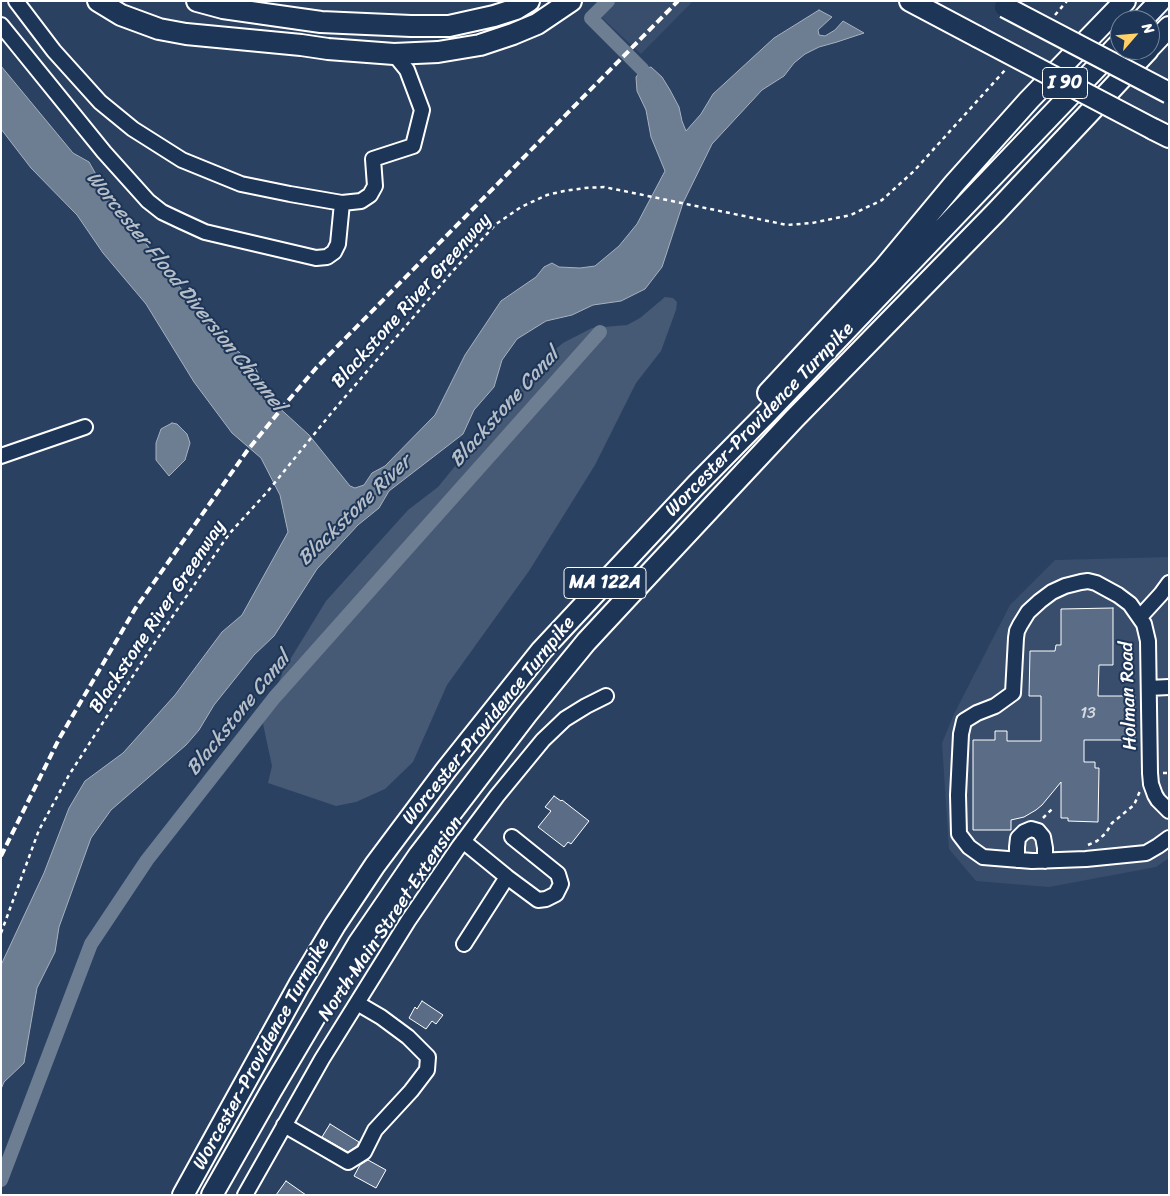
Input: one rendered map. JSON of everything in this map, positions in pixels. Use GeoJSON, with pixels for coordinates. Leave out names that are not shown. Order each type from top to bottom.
{"type":"FeatureCollection","features":[{"type":"Feature","properties":{"kind":"highway"},"geometry":{"type":"LineString","coordinates":[[98,1],[121,15],[159,29],[186,34],[394,54],[438,52],[480,45],[537,24],[571,1]]}},
{"type":"Feature","properties":{"kind":"highway"},"geometry":{"type":"LineString","coordinates":[[197,1],[223,8],[321,22],[449,26],[502,14],[516,9],[529,1]]}},
{"type":"Feature","properties":{"kind":"highway","name":"I 90"},"geometry":{"type":"LineString","coordinates":[[910,1],[1161,133]]}},
{"type":"Feature","properties":{"kind":"highway"},"geometry":{"type":"LineString","coordinates":[[696,484],[735,428],[884,268],[954,184],[1029,100],[1125,1]]}},
{"type":"Feature","properties":{"kind":"highway","name":"I 90"},"geometry":{"type":"LineString","coordinates":[[999,4],[1169,93]]}},
{"type":"Feature","properties":{"kind":"highway","name":"Worcester-Providence Turnpike"},"geometry":{"type":"LineString","coordinates":[[1160,37],[1169,28]]}},
{"type":"Feature","properties":{"kind":"highway","name":"Worcester-Providence Turnpike"},"geometry":{"type":"LineString","coordinates":[[183,1195],[299,985],[335,925],[375,865],[446,770],[541,651],[696,484],[768,413],[1110,54]]}},
{"type":"Feature","properties":{"kind":"highway","name":"Worcester-Providence Turnpike"},"geometry":{"type":"LineString","coordinates":[[212,1195],[358,944],[419,855],[526,714],[586,642],[794,419],[996,212],[1139,60]]}},
{"type":"Feature","properties":{"kind":"street"},"geometry":{"type":"LineString","coordinates":[[16,1],[54,51],[100,102],[133,129],[182,160],[241,184],[342,203],[361,201],[370,195],[375,186],[373,159],[413,146],[422,110],[407,70],[394,54]]}},
{"type":"Feature","properties":{"kind":"street"},"geometry":{"type":"LineString","coordinates":[[1,25],[104,152],[148,201],[162,212],[181,222],[205,232],[316,258],[327,257],[334,252],[338,244],[342,203]]}},
{"type":"Feature","properties":{"kind":"street"},"geometry":{"type":"LineString","coordinates":[[1,456],[86,427]]}},
{"type":"Feature","properties":{"kind":"street","name":"Holman Road"},"geometry":{"type":"LineString","coordinates":[[1169,811],[1158,800],[1151,784],[1148,641],[1144,624],[1130,604],[1104,586],[1088,581],[1065,586],[1046,596],[1033,606],[1020,624],[1016,638],[1014,693],[995,706],[977,713],[964,721],[961,734],[959,778],[960,834],[969,848],[983,857],[1046,861],[1146,853],[1169,838]]}},
{"type":"Feature","properties":{"kind":"street"},"geometry":{"type":"LineString","coordinates":[[1140,617],[1169,583]]}},
{"type":"Feature","properties":{"kind":"street"},"geometry":{"type":"LineString","coordinates":[[1149,688],[1169,687]]}},
{"type":"Feature","properties":{"kind":"street","name":"North Main Street Extension"},"geometry":{"type":"LineString","coordinates":[[245,1195],[356,1002],[408,921],[463,842],[497,796],[543,740],[565,719],[606,696]]}},
{"type":"Feature","properties":{"kind":"street"},"geometry":{"type":"LineString","coordinates":[[1017,860],[1016,847],[1018,838],[1024,832],[1031,829],[1038,831],[1043,837],[1046,861]]}},
{"type":"Feature","properties":{"kind":"street"},"geometry":{"type":"LineString","coordinates":[[463,842],[538,900],[546,899],[556,894],[561,884],[558,874],[512,836]]}},
{"type":"Feature","properties":{"kind":"street"},"geometry":{"type":"LineString","coordinates":[[464,944],[507,877]]}},
{"type":"Feature","properties":{"kind":"street"},"geometry":{"type":"LineString","coordinates":[[284,1125],[348,1162],[364,1152],[375,1130],[411,1091],[427,1070],[428,1057],[408,1037],[381,1017],[356,1002]]}},
{"type":"Feature","properties":{"kind":"path"},"geometry":{"type":"LineString","coordinates":[[1054,16],[1067,1]]}},
{"type":"Feature","properties":{"kind":"path","name":"Blackstone River Greenway"},"geometry":{"type":"LineString","coordinates":[[1,933],[39,830],[69,775],[151,648],[229,534],[268,491],[326,419],[452,272],[496,224],[521,206],[547,195],[585,188],[604,187],[787,225],[851,215],[882,200],[914,171],[1008,67]]}},
{"type":"Feature","properties":{"kind":"path"},"geometry":{"type":"LineString","coordinates":[[1163,773],[1169,773]]}},
{"type":"Feature","properties":{"kind":"path"},"geometry":{"type":"LineString","coordinates":[[1086,846],[1098,841],[1112,823],[1134,805],[1140,791]]}},
{"type":"Feature","properties":{"kind":"path"},"geometry":{"type":"LineString","coordinates":[[1042,819],[1054,807]]}},
{"type":"Feature","properties":{"kind":"shaded area"},"geometry":{"type":"Polygon","coordinates":[[[615,1],[693,1],[641,54],[600,16],[615,1]]]}},
{"type":"Feature","properties":{"kind":"shaded area"},"geometry":{"type":"Polygon","coordinates":[[[665,297],[673,298],[677,302],[676,310],[661,351],[636,383],[595,465],[529,571],[447,685],[413,762],[385,789],[356,802],[336,806],[268,783],[272,766],[263,724],[283,671],[326,601],[408,510],[438,487],[540,362],[563,343],[592,328],[627,325],[640,318],[665,297]]]}},
{"type":"Feature","properties":{"kind":"shaded area"},"geometry":{"type":"Polygon","coordinates":[[[1169,557],[1169,858],[1156,867],[1049,887],[976,881],[949,849],[942,743],[954,714],[1010,605],[1055,560],[1169,557]]]}},
{"type":"Feature","properties":{"kind":"shaded area"},"geometry":{"type":"Polygon","coordinates":[[[1031,837],[1037,839],[1039,845],[1037,851],[1031,853],[1025,851],[1023,845],[1025,839],[1031,837]]]}},
{"type":"Feature","properties":{"kind":"water","name":"Blackstone River"},"geometry":{"type":"Polygon","coordinates":[[[819,10],[832,17],[818,30],[819,35],[825,36],[835,30],[843,21],[864,33],[819,47],[805,54],[794,63],[784,76],[762,90],[712,144],[683,203],[662,267],[645,289],[621,301],[593,305],[572,315],[546,321],[517,339],[502,360],[494,387],[474,410],[463,434],[389,491],[379,508],[358,525],[317,569],[274,636],[254,655],[214,705],[199,730],[186,745],[111,810],[91,838],[59,927],[55,952],[37,988],[24,1063],[4,1082],[1,1089],[1,965],[44,873],[69,808],[85,781],[123,753],[175,695],[222,632],[242,615],[288,532],[280,495],[261,458],[232,433],[194,382],[146,304],[103,253],[77,215],[31,168],[1,129],[1,66],[73,153],[89,162],[107,194],[214,331],[253,364],[275,404],[309,435],[350,486],[355,488],[364,485],[372,473],[385,466],[435,415],[465,355],[501,301],[536,277],[544,267],[552,263],[559,267],[580,268],[595,266],[619,246],[637,224],[665,171],[651,137],[646,110],[637,91],[636,77],[642,69],[651,67],[662,77],[679,107],[686,131],[701,114],[713,94],[774,38],[819,10]]]}},
{"type":"Feature","properties":{"kind":"water"},"geometry":{"type":"Polygon","coordinates":[[[172,423],[177,424],[187,434],[190,443],[185,460],[169,476],[156,460],[156,443],[161,429],[172,423]]]}},
{"type":"Feature","properties":{"kind":"building"},"geometry":{"type":"Polygon","coordinates":[[[1113,608],[1113,665],[1099,665],[1098,696],[1135,696],[1135,740],[1084,740],[1084,762],[1095,762],[1095,768],[1099,768],[1098,822],[1068,821],[1068,818],[1061,818],[1061,782],[1036,810],[1024,817],[1011,820],[1011,830],[973,830],[973,740],[995,740],[995,731],[1007,731],[1007,741],[1041,741],[1041,696],[1029,696],[1030,651],[1055,651],[1056,645],[1061,645],[1061,609],[1113,608]]]}},
{"type":"Feature","properties":{"kind":"building"},"geometry":{"type":"Polygon","coordinates":[[[554,796],[589,821],[571,844],[568,842],[564,847],[538,827],[551,811],[545,807],[554,796]]]}},
{"type":"Feature","properties":{"kind":"building"},"geometry":{"type":"Polygon","coordinates":[[[422,1001],[443,1015],[436,1024],[432,1021],[426,1029],[409,1018],[415,1007],[417,1009],[422,1001]]]}},
{"type":"Feature","properties":{"kind":"building"},"geometry":{"type":"Polygon","coordinates":[[[330,1124],[359,1142],[357,1146],[348,1152],[322,1137],[330,1124]]]}},
{"type":"Feature","properties":{"kind":"building"},"geometry":{"type":"Polygon","coordinates":[[[368,1160],[386,1170],[376,1188],[354,1176],[360,1165],[368,1160]]]}},
{"type":"Feature","properties":{"kind":"building"},"geometry":{"type":"Polygon","coordinates":[[[286,1181],[306,1195],[276,1195],[286,1181]]]}},
{"type":"Feature","properties":{"kind":"waterway"},"geometry":{"type":"LineString","coordinates":[[608,1],[591,18],[642,69],[652,85]]}},
{"type":"Feature","properties":{"kind":"waterway","name":"Blackstone Canal"},"geometry":{"type":"LineString","coordinates":[[1,1180],[91,944],[147,860],[274,698],[600,332]]}},
{"type":"Feature","properties":{"kind":"railway"},"geometry":{"type":"LineString","coordinates":[[1,856],[59,739],[135,609],[247,451],[317,367],[678,1]]}},
{"type":"Feature","properties":{"kind":"water label","name":"Worcester Flood Diversion Channel"},"geometry":{"type":"Point","coordinates":[185,292]}}]}
